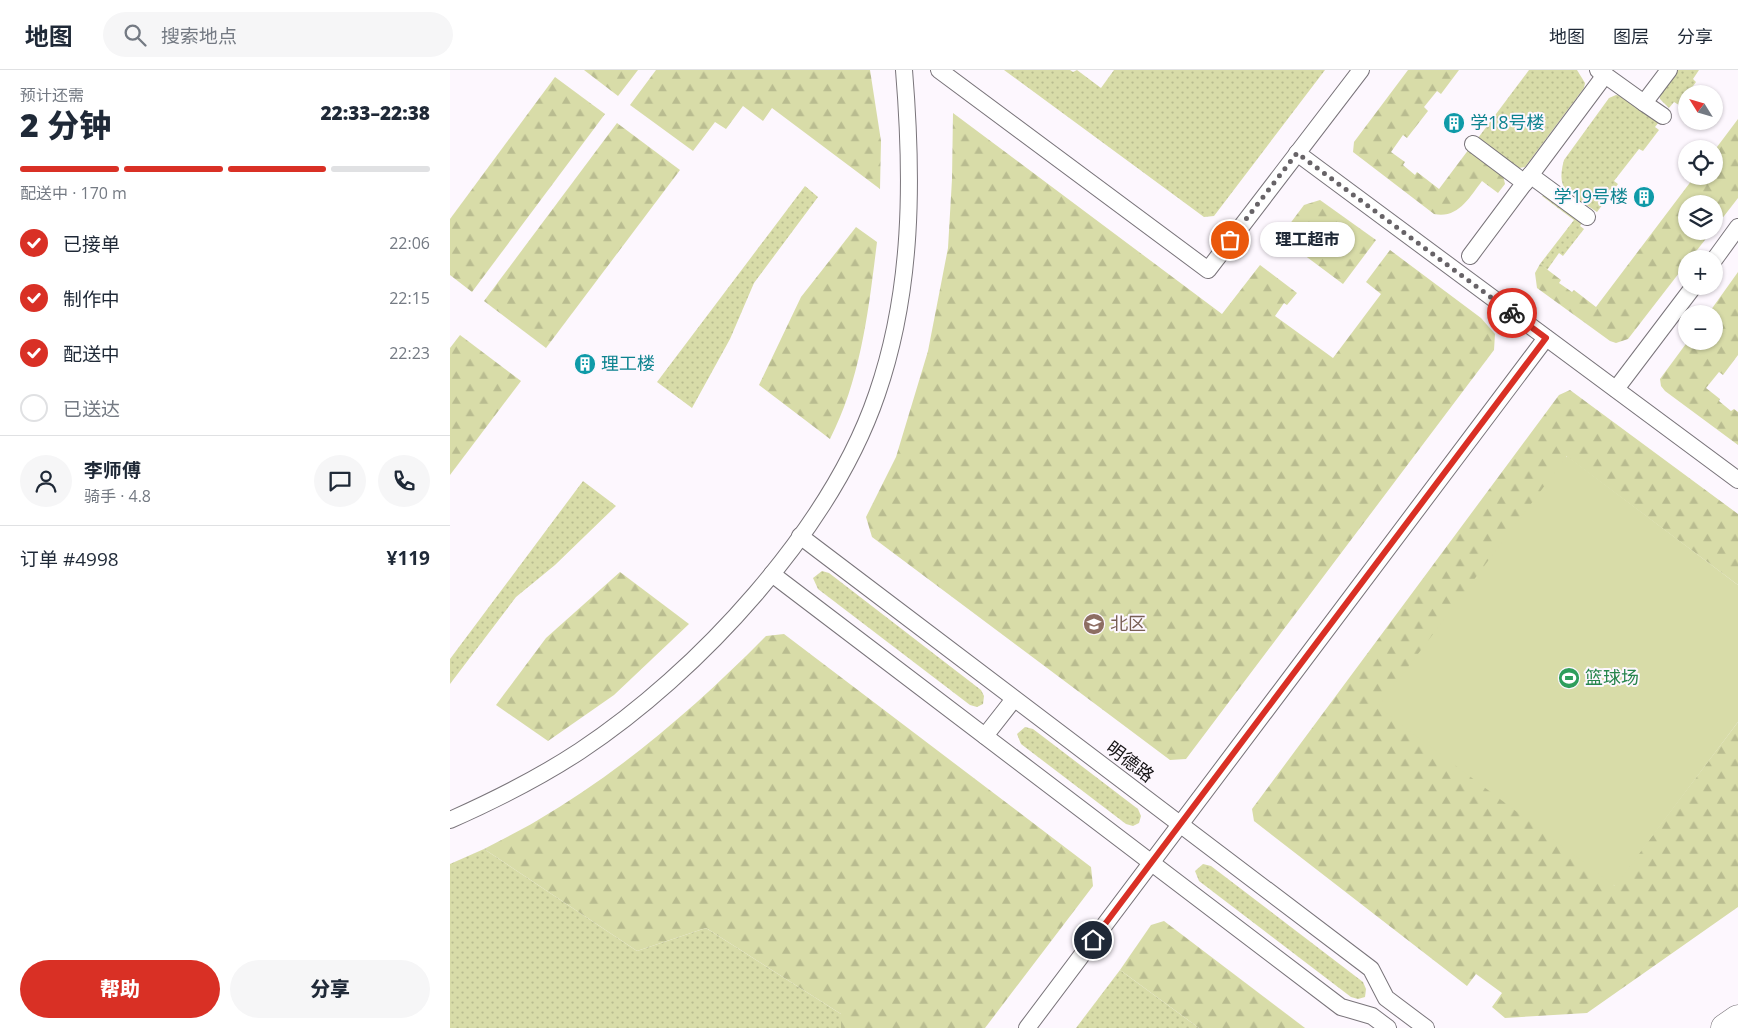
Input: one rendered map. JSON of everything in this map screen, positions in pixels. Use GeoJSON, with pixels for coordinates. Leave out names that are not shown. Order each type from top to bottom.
{"type":"FeatureCollection","features":[{"type":"Feature","properties":{"kind":"main road"},"geometry":{"type":"LineString","coordinates":[[1725,1028],[1738,1019]]}},
{"type":"Feature","properties":{"kind":"lane"},"geometry":{"type":"LineString","coordinates":[[450,820],[519,787],[581,750],[639,707],[692,659],[772,574],[800,536],[853,450],[877,394],[893,334],[904,273],[909,213],[910,167],[904,70]]}},
{"type":"Feature","properties":{"kind":"lane"},"geometry":{"type":"LineString","coordinates":[[939,70],[1208,270],[1361,70]]}},
{"type":"Feature","properties":{"kind":"lane"},"geometry":{"type":"LineString","coordinates":[[1644,103],[1669,70]]}},
{"type":"Feature","properties":{"kind":"lane"},"geometry":{"type":"LineString","coordinates":[[1470,256],[1528,179],[1602,72],[1663,116]]}},
{"type":"Feature","properties":{"kind":"lane"},"geometry":{"type":"LineString","coordinates":[[1473,144],[1586,217]]}},
{"type":"Feature","properties":{"kind":"lane"},"geometry":{"type":"LineString","coordinates":[[1297,153],[1738,480]]}},
{"type":"Feature","properties":{"kind":"lane"},"geometry":{"type":"LineString","coordinates":[[1722,250],[1738,228]]}},
{"type":"Feature","properties":{"kind":"lane"},"geometry":{"type":"LineString","coordinates":[[1616,389],[1687,295]]}},
{"type":"Feature","properties":{"kind":"lane"},"geometry":{"type":"LineString","coordinates":[[1027,1028],[1546,338]]}},
{"type":"Feature","properties":{"kind":"lane","name":"明德路"},"geometry":{"type":"LineString","coordinates":[[800,536],[1372,969],[1386,998],[1426,1028]]}},
{"type":"Feature","properties":{"kind":"lane"},"geometry":{"type":"LineString","coordinates":[[772,574],[1341,1007],[1372,1016],[1388,1028]]}},
{"type":"Feature","properties":{"kind":"lane"},"geometry":{"type":"LineString","coordinates":[[985,736],[1014,698]]}},
{"type":"Feature","properties":{"kind":"green space"},"geometry":{"type":"Polygon","coordinates":[[[584,70],[638,70],[618,96],[584,70]]]}},
{"type":"Feature","properties":{"kind":"green space"},"geometry":{"type":"Polygon","coordinates":[[[656,70],[870,70],[881,141],[880,189],[772,108],[763,121],[743,106],[726,129],[715,122],[693,151],[630,105],[656,70]]]}},
{"type":"Feature","properties":{"kind":"green space"},"geometry":{"type":"Polygon","coordinates":[[[1004,70],[1070,70],[1073,72],[1077,70],[1101,88],[1114,70],[1325,70],[1214,216],[1204,217],[1004,70]]]}},
{"type":"Feature","properties":{"kind":"green space"},"geometry":{"type":"Polygon","coordinates":[[[1408,70],[1459,70],[1441,94],[1437,91],[1424,107],[1428,111],[1407,138],[1403,135],[1391,152],[1405,162],[1403,165],[1415,175],[1417,172],[1439,189],[1469,149],[1503,175],[1505,184],[1498,193],[1482,181],[1462,206],[1450,213],[1434,214],[1353,152],[1354,142],[1408,70]]]}},
{"type":"Feature","properties":{"kind":"green space"},"geometry":{"type":"Polygon","coordinates":[[[1529,70],[1577,70],[1585,83],[1584,88],[1525,167],[1519,168],[1478,138],[1529,70]]]}},
{"type":"Feature","properties":{"kind":"green space"},"geometry":{"type":"Polygon","coordinates":[[[1676,70],[1699,70],[1693,79],[1696,82],[1694,85],[1678,85],[1678,104],[1674,102],[1669,108],[1660,99],[1659,93],[1676,70]]]}},
{"type":"Feature","properties":{"kind":"green space"},"geometry":{"type":"Polygon","coordinates":[[[555,77],[605,114],[472,292],[450,275],[450,219],[555,77]]]}},
{"type":"Feature","properties":{"kind":"green space"},"geometry":{"type":"Polygon","coordinates":[[[1616,95],[1623,96],[1659,122],[1655,127],[1659,130],[1643,151],[1639,149],[1614,181],[1618,184],[1597,212],[1568,193],[1562,181],[1562,172],[1564,160],[1609,98],[1616,95]]]}},
{"type":"Feature","properties":{"kind":"green space"},"geometry":{"type":"Polygon","coordinates":[[[953,113],[1222,314],[1260,265],[1297,293],[1287,305],[1284,303],[1275,316],[1333,358],[1381,294],[1366,282],[1390,250],[1481,318],[1495,334],[1494,350],[1186,759],[1170,760],[872,537],[866,517],[896,457],[928,351],[948,248],[953,113]]]}},
{"type":"Feature","properties":{"kind":"green space"},"geometry":{"type":"Polygon","coordinates":[[[1738,119],[1738,198],[1723,217],[1723,195],[1681,195],[1688,185],[1723,185],[1722,140],[1738,119]]]}},
{"type":"Feature","properties":{"kind":"green space"},"geometry":{"type":"Polygon","coordinates":[[[617,123],[680,170],[546,348],[484,301],[617,123]]]}},
{"type":"Feature","properties":{"kind":"green space"},"geometry":{"type":"Polygon","coordinates":[[[805,186],[818,197],[754,283],[730,339],[692,408],[657,382],[805,186]]]}},
{"type":"Feature","properties":{"kind":"green space"},"geometry":{"type":"Polygon","coordinates":[[[1545,194],[1584,220],[1580,226],[1584,229],[1563,256],[1559,253],[1547,270],[1540,264],[1574,220],[1542,196],[1545,194]]]}},
{"type":"Feature","properties":{"kind":"green space"},"geometry":{"type":"Polygon","coordinates":[[[1678,198],[1678,240],[1705,240],[1697,250],[1678,250],[1678,274],[1628,339],[1616,343],[1610,341],[1537,288],[1535,273],[1540,264],[1561,280],[1559,283],[1572,292],[1574,290],[1596,307],[1678,198]]]}},
{"type":"Feature","properties":{"kind":"green space"},"geometry":{"type":"Polygon","coordinates":[[[1320,200],[1376,240],[1343,284],[1280,237],[1304,205],[1320,200]]]}},
{"type":"Feature","properties":{"kind":"green space"},"geometry":{"type":"Polygon","coordinates":[[[856,227],[877,242],[870,299],[856,370],[849,394],[830,439],[759,385],[801,297],[856,227]]]}},
{"type":"Feature","properties":{"kind":"green space"},"geometry":{"type":"Polygon","coordinates":[[[1738,272],[1738,355],[1723,375],[1719,372],[1706,388],[1731,411],[1734,409],[1738,412],[1738,445],[1665,391],[1661,386],[1660,379],[1681,350],[1723,350],[1723,305],[1714,305],[1738,272]]]}},
{"type":"Feature","properties":{"kind":"green space"},"geometry":{"type":"Polygon","coordinates":[[[460,335],[521,381],[450,475],[450,348],[460,335]]]}},
{"type":"Feature","properties":{"kind":"green space"},"geometry":{"type":"Polygon","coordinates":[[[1570,390],[1738,514],[1738,585],[1566,456],[1614,886],[1738,722],[1738,907],[1587,1013],[1505,1018],[1492,1007],[1502,993],[1476,974],[1467,986],[1254,821],[1252,809],[1559,395],[1570,390]]]}},
{"type":"Feature","properties":{"kind":"green space","name":"篮球场"},"geometry":{"type":"Polygon","coordinates":[[[1567,456],[1738,585],[1738,722],[1615,886],[1378,707],[1567,456]]]}},
{"type":"Feature","properties":{"kind":"green space"},"geometry":{"type":"Polygon","coordinates":[[[583,481],[616,506],[555,565],[516,597],[450,684],[450,659],[583,481]]]}},
{"type":"Feature","properties":{"kind":"green space"},"geometry":{"type":"Polygon","coordinates":[[[822,571],[829,573],[981,690],[984,696],[983,704],[977,707],[970,705],[818,589],[813,578],[822,571]]]}},
{"type":"Feature","properties":{"kind":"green space"},"geometry":{"type":"Polygon","coordinates":[[[620,572],[689,624],[614,695],[548,741],[496,705],[546,638],[620,572]]]}},
{"type":"Feature","properties":{"kind":"green space"},"geometry":{"type":"Polygon","coordinates":[[[784,634],[1091,867],[1093,886],[985,1028],[841,1028],[841,1014],[706,928],[637,951],[484,849],[538,820],[600,780],[686,712],[766,636],[784,634]]]}},
{"type":"Feature","properties":{"kind":"green space"},"geometry":{"type":"Polygon","coordinates":[[[1025,727],[1033,729],[1138,809],[1141,816],[1139,823],[1133,826],[1126,824],[1021,744],[1017,734],[1025,727]]]}},
{"type":"Feature","properties":{"kind":"green space"},"geometry":{"type":"Polygon","coordinates":[[[484,849],[637,951],[706,928],[841,1014],[841,1028],[450,1028],[450,864],[484,849]]]}},
{"type":"Feature","properties":{"kind":"green space"},"geometry":{"type":"Polygon","coordinates":[[[1203,864],[1211,866],[1363,982],[1366,989],[1365,997],[1358,999],[1351,997],[1199,881],[1195,871],[1203,864]]]}},
{"type":"Feature","properties":{"kind":"green space"},"geometry":{"type":"Polygon","coordinates":[[[1164,921],[1305,1028],[1199,1028],[1120,970],[1151,925],[1164,921]]]}},
{"type":"Feature","properties":{"kind":"green space"},"geometry":{"type":"Polygon","coordinates":[[[1120,970],[1199,1028],[1076,1028],[1120,970]]]}},
{"type":"Feature","properties":{"kind":"way so far"},"geometry":{"type":"LineString","coordinates":[[1230,240],[1297,153],[1512,313]]}},
{"type":"Feature","properties":{"kind":"place","name":"学18号楼"},"geometry":{"type":"Point","coordinates":[1454,123]}},
{"type":"Feature","properties":{"kind":"place","name":"学19号楼"},"geometry":{"type":"Point","coordinates":[1644,197]}},
{"type":"Feature","properties":{"kind":"place","name":"理工超市"},"geometry":{"type":"Point","coordinates":[1230,240]}},
{"type":"Feature","properties":{"kind":"place","name":"理工楼"},"geometry":{"type":"Point","coordinates":[585,364]}},
{"type":"Feature","properties":{"kind":"place","name":"北区"},"geometry":{"type":"Point","coordinates":[1094,624]}},
{"type":"Feature","properties":{"kind":"place","name":"篮球场"},"geometry":{"type":"Point","coordinates":[1569,678]}},
{"type":"Feature","properties":{"kind":"route"},"geometry":{"type":"LineString","coordinates":[[1093,940],[1546,338],[1512,313]]}}]}
